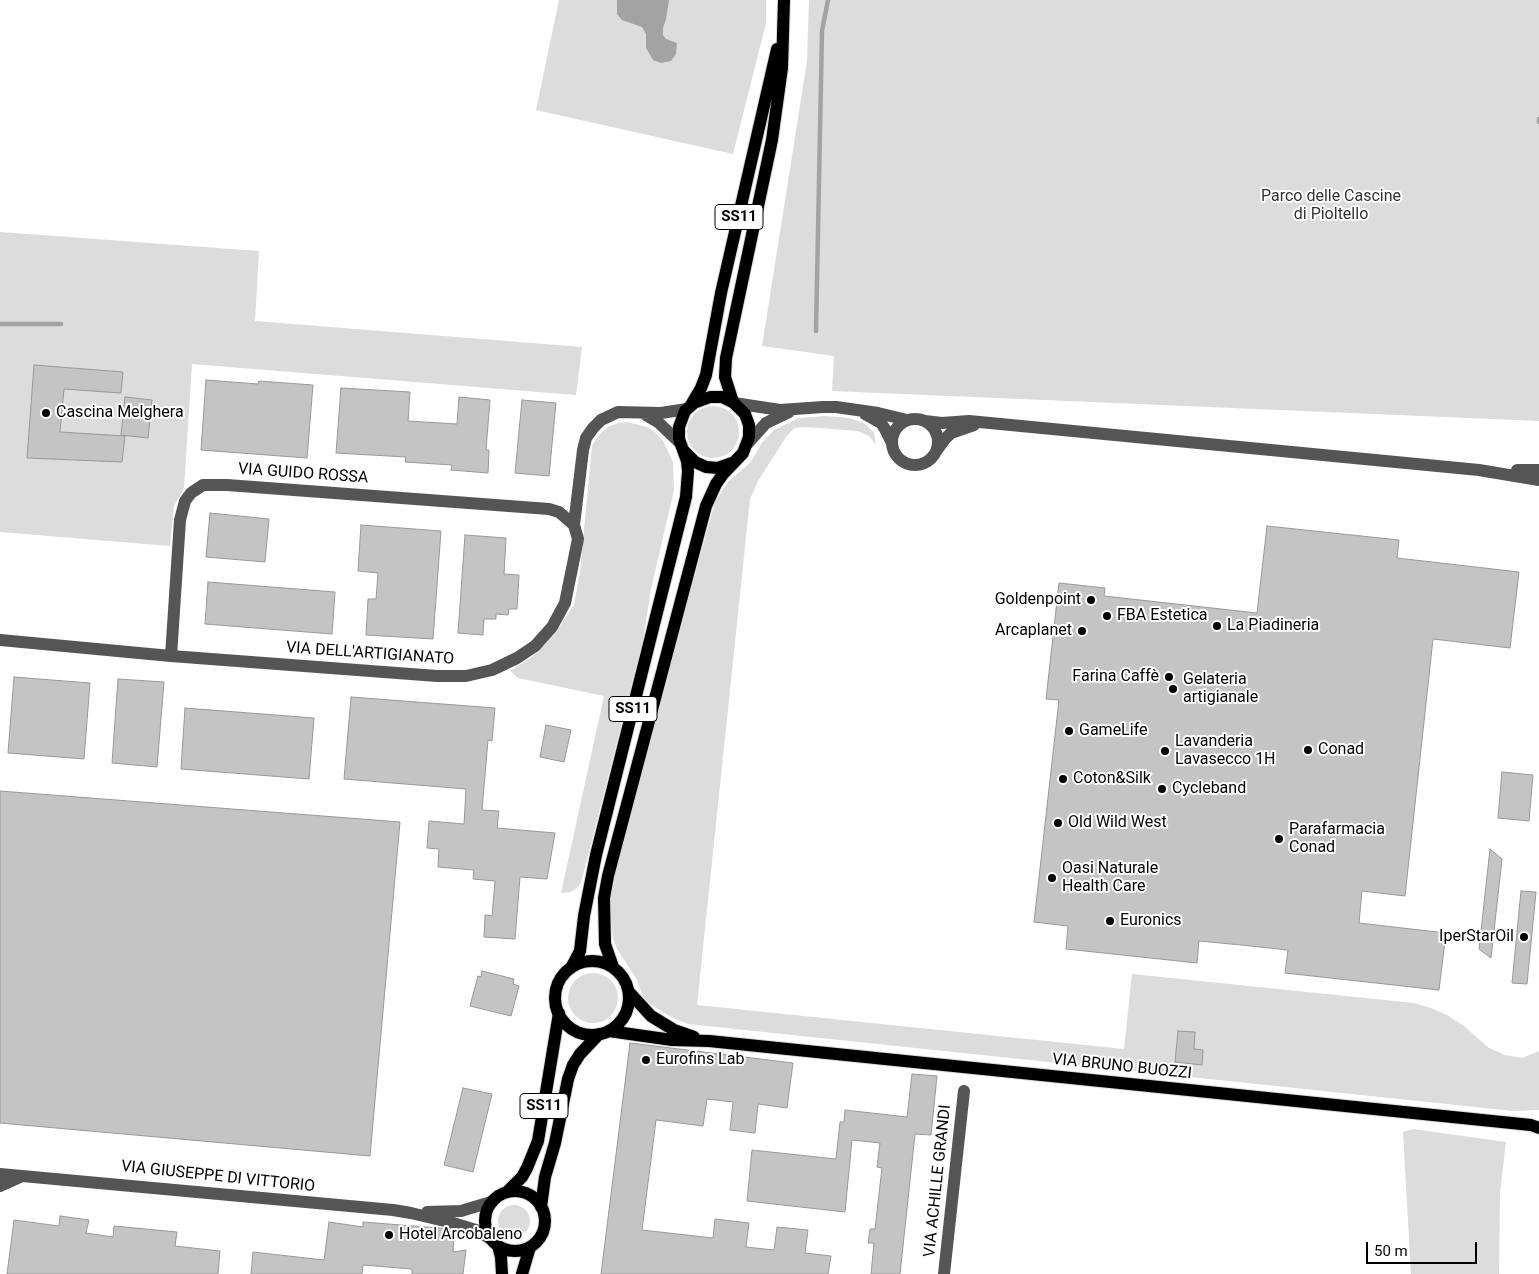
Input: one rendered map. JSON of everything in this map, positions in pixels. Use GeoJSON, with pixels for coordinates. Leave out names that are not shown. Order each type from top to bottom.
{"type":"FeatureCollection","features":[{"type":"Feature","properties":{"kind":"main road","name":"SS11"},"geometry":{"type":"LineString","coordinates":[[522,1274],[530,1247],[538,1241],[543,1232],[545,1222],[541,1207],[545,1177],[556,1143],[568,1079],[573,1065],[580,1054],[604,1033],[618,1024],[625,1015],[629,1004],[629,992],[622,976],[613,968],[605,944],[604,898],[608,876],[706,506],[716,484],[743,453],[748,443],[750,431],[747,420],[742,410],[734,402],[725,377],[726,358],[772,140],[782,68],[784,0]]}},
{"type":"Feature","properties":{"kind":"main road","name":"SS11"},"geometry":{"type":"LineString","coordinates":[[491,1202],[499,1195],[508,1191],[522,1177],[528,1168],[538,1141],[559,1013],[556,996],[558,985],[571,968],[580,951],[584,916],[596,855],[686,497],[688,471],[679,427],[683,416],[706,375],[723,286],[783,25]]}},
{"type":"Feature","properties":{"kind":"main road"},"geometry":{"type":"LineString","coordinates":[[688,408],[699,400],[710,397],[722,397],[734,402]]}},
{"type":"Feature","properties":{"kind":"main road"},"geometry":{"type":"LineString","coordinates":[[682,446],[696,462],[706,467],[724,466],[734,462]]}},
{"type":"Feature","properties":{"kind":"main road"},"geometry":{"type":"LineString","coordinates":[[571,968],[588,961],[605,963],[613,968]]}},
{"type":"Feature","properties":{"kind":"main road","name":"VIA BRUNO BUOZZI"},"geometry":{"type":"LineString","coordinates":[[629,992],[646,1013],[657,1020],[674,1030],[709,1041]]}},
{"type":"Feature","properties":{"kind":"main road"},"geometry":{"type":"LineString","coordinates":[[559,1013],[572,1029],[585,1034],[604,1033]]}},
{"type":"Feature","properties":{"kind":"main road","name":"VIA BRUNO BUOZZI"},"geometry":{"type":"LineString","coordinates":[[604,1033],[672,1040],[709,1041],[1536,1125]]}},
{"type":"Feature","properties":{"kind":"main road"},"geometry":{"type":"LineString","coordinates":[[508,1191],[524,1192],[531,1195],[541,1207]]}},
{"type":"Feature","properties":{"kind":"main road"},"geometry":{"type":"LineString","coordinates":[[491,1202],[486,1209],[484,1222],[501,1257],[502,1274]]}},
{"type":"Feature","properties":{"kind":"main road"},"geometry":{"type":"LineString","coordinates":[[494,1242],[513,1251],[530,1247]]}},
{"type":"Feature","properties":{"kind":"street"},"geometry":{"type":"LineString","coordinates":[[734,402],[766,409],[798,409],[823,406],[878,412],[907,420],[919,419],[942,423],[961,421],[1478,470],[1539,480]]}},
{"type":"Feature","properties":{"kind":"street","name":"VIA DELL'ARTIGIANATO"},"geometry":{"type":"LineString","coordinates":[[0,640],[171,656],[443,676],[466,676],[492,670],[517,658],[535,646],[560,615],[567,595],[578,543],[574,526],[586,438],[597,424],[610,414],[626,411],[666,413],[688,408]]}},
{"type":"Feature","properties":{"kind":"street"},"geometry":{"type":"LineString","coordinates":[[748,443],[771,420],[798,409]]}},
{"type":"Feature","properties":{"kind":"street"},"geometry":{"type":"LineString","coordinates":[[848,409],[875,419],[885,429],[898,457],[911,465],[926,462],[945,439],[959,429],[992,424]]}},
{"type":"Feature","properties":{"kind":"street"},"geometry":{"type":"LineString","coordinates":[[641,413],[658,422],[682,446]]}},
{"type":"Feature","properties":{"kind":"street"},"geometry":{"type":"LineString","coordinates":[[892,443],[896,429],[907,420]]}},
{"type":"Feature","properties":{"kind":"street"},"geometry":{"type":"LineString","coordinates":[[925,420],[931,424],[938,436],[937,450]]}},
{"type":"Feature","properties":{"kind":"street"},"geometry":{"type":"LineString","coordinates":[[1478,470],[1539,470]]}},
{"type":"Feature","properties":{"kind":"street","name":"VIA GUIDO ROSSA"},"geometry":{"type":"LineString","coordinates":[[171,656],[180,520],[185,501],[191,493],[203,486],[227,484],[549,509],[559,512],[574,526]]}},
{"type":"Feature","properties":{"kind":"street","name":"VIA ACHILLE GRANDI"},"geometry":{"type":"LineString","coordinates":[[944,1274],[964,1091]]}},
{"type":"Feature","properties":{"kind":"street","name":"VIA GIUSEPPE DI VITTORIO"},"geometry":{"type":"LineString","coordinates":[[0,1174],[59,1178],[411,1213],[461,1211],[491,1202]]}},
{"type":"Feature","properties":{"kind":"street","name":"VIA GIUSEPPE DI VITTORIO"},"geometry":{"type":"LineString","coordinates":[[0,1186],[22,1176]]}},
{"type":"Feature","properties":{"kind":"street","name":"VIA GIUSEPPE DI VITTORIO"},"geometry":{"type":"LineString","coordinates":[[411,1213],[476,1230],[494,1242]]}},
{"type":"Feature","properties":{"kind":"green space"},"geometry":{"type":"Polygon","coordinates":[[[559,0],[766,0],[766,23],[733,154],[536,110],[559,0]]]}},
{"type":"Feature","properties":{"kind":"green space","name":"Parco delle Cascine di Pioltello"},"geometry":{"type":"Polygon","coordinates":[[[809,0],[1539,0],[1539,421],[832,391],[834,356],[762,346],[807,61],[809,0]]]}},
{"type":"Feature","properties":{"kind":"green space"},"geometry":{"type":"Polygon","coordinates":[[[0,232],[259,251],[255,321],[582,347],[576,395],[192,364],[184,488],[174,506],[170,546],[0,532],[0,232]]]}},
{"type":"Feature","properties":{"kind":"green space"},"geometry":{"type":"Polygon","coordinates":[[[713,406],[727,410],[735,418],[739,432],[735,446],[727,454],[713,458],[699,454],[691,446],[687,432],[691,418],[699,410],[713,406]]]}},
{"type":"Feature","properties":{"kind":"green space"},"geometry":{"type":"Polygon","coordinates":[[[826,416],[849,418],[864,423],[874,432],[876,445],[869,436],[858,431],[806,427],[794,428],[786,437],[758,481],[750,499],[697,1005],[1124,1049],[1132,974],[1414,1003],[1447,1015],[1464,1026],[1489,1048],[1505,1055],[1522,1058],[1539,1051],[1539,1110],[1513,1111],[688,1024],[671,1017],[650,1004],[644,998],[636,978],[617,949],[613,938],[610,909],[611,895],[620,852],[659,703],[715,502],[728,482],[750,463],[762,443],[774,430],[799,418],[826,416]]]}},
{"type":"Feature","properties":{"kind":"green space"},"geometry":{"type":"Polygon","coordinates":[[[627,422],[647,427],[655,432],[663,441],[673,462],[674,490],[651,589],[643,640],[581,883],[570,892],[561,893],[604,696],[518,678],[510,671],[532,657],[554,635],[574,605],[580,572],[592,446],[598,436],[608,427],[627,422]]]}},
{"type":"Feature","properties":{"kind":"green space"},"geometry":{"type":"Polygon","coordinates":[[[593,973],[603,975],[611,980],[616,988],[618,998],[616,1008],[611,1016],[603,1021],[593,1023],[583,1021],[575,1016],[570,1008],[568,998],[570,988],[575,980],[583,975],[593,973]]]}},
{"type":"Feature","properties":{"kind":"green space"},"geometry":{"type":"Polygon","coordinates":[[[1413,1129],[1506,1142],[1500,1192],[1499,1274],[1411,1274],[1403,1132],[1413,1129]]]}},
{"type":"Feature","properties":{"kind":"green space"},"geometry":{"type":"Polygon","coordinates":[[[514,1205],[520,1206],[525,1210],[529,1215],[529,1227],[525,1232],[520,1236],[514,1237],[508,1236],[503,1232],[499,1227],[498,1221],[499,1215],[503,1210],[508,1206],[514,1205]]]}},
{"type":"Feature","properties":{"kind":"shaded area"},"geometry":{"type":"Polygon","coordinates":[[[617,0],[669,0],[663,35],[666,39],[677,43],[676,54],[671,61],[661,63],[653,60],[646,48],[646,34],[642,27],[622,20],[617,14],[617,0]]]}},
{"type":"Feature","properties":{"kind":"building","name":"Cascina Melghera"},"geometry":{"type":"Polygon","coordinates":[[[34,365],[123,372],[121,393],[64,389],[60,432],[125,436],[122,462],[27,458],[34,365]]]}},
{"type":"Feature","properties":{"kind":"building"},"geometry":{"type":"Polygon","coordinates":[[[206,380],[258,384],[259,381],[313,385],[307,458],[201,450],[206,380]]]}},
{"type":"Feature","properties":{"kind":"building"},"geometry":{"type":"Polygon","coordinates":[[[341,388],[410,392],[408,421],[457,424],[459,397],[490,400],[486,450],[489,450],[488,473],[451,470],[452,465],[405,462],[406,457],[336,453],[341,388]]]}},
{"type":"Feature","properties":{"kind":"building","name":"Cascina Melghera"},"geometry":{"type":"Polygon","coordinates":[[[125,397],[152,400],[148,438],[121,435],[125,397]]]}},
{"type":"Feature","properties":{"kind":"building"},"geometry":{"type":"Polygon","coordinates":[[[522,400],[556,403],[549,476],[515,473],[522,400]]]}},
{"type":"Feature","properties":{"kind":"building"},"geometry":{"type":"Polygon","coordinates":[[[210,513],[269,519],[265,562],[206,557],[210,513]]]}},
{"type":"Feature","properties":{"kind":"building"},"geometry":{"type":"Polygon","coordinates":[[[361,525],[441,531],[433,639],[366,635],[368,599],[376,599],[378,573],[358,571],[361,525]]]}},
{"type":"Feature","properties":{"kind":"building"},"geometry":{"type":"Polygon","coordinates":[[[1267,526],[1399,540],[1397,558],[1519,572],[1510,648],[1433,639],[1405,896],[1362,891],[1359,923],[1446,933],[1439,990],[1285,973],[1288,950],[1199,941],[1197,963],[1066,949],[1068,926],[1034,922],[1059,700],[1046,699],[1059,583],[1105,588],[1104,596],[1257,613],[1267,526]]]}},
{"type":"Feature","properties":{"kind":"building"},"geometry":{"type":"Polygon","coordinates":[[[465,535],[506,538],[504,574],[519,575],[517,609],[509,609],[508,615],[496,614],[496,619],[484,619],[483,635],[458,633],[465,535]]]}},
{"type":"Feature","properties":{"kind":"building"},"geometry":{"type":"Polygon","coordinates":[[[208,582],[335,592],[332,634],[205,624],[208,582]]]}},
{"type":"Feature","properties":{"kind":"building"},"geometry":{"type":"Polygon","coordinates":[[[14,677],[90,683],[84,759],[8,753],[14,677]]]}},
{"type":"Feature","properties":{"kind":"building"},"geometry":{"type":"Polygon","coordinates":[[[118,679],[164,682],[157,767],[112,763],[118,679]]]}},
{"type":"Feature","properties":{"kind":"building"},"geometry":{"type":"Polygon","coordinates":[[[351,697],[495,708],[492,741],[488,740],[482,810],[499,811],[497,828],[555,833],[547,879],[520,877],[515,939],[484,937],[485,915],[492,916],[495,881],[473,879],[474,870],[438,867],[439,849],[427,848],[429,821],[464,824],[466,789],[344,779],[351,697]]]}},
{"type":"Feature","properties":{"kind":"building"},"geometry":{"type":"Polygon","coordinates":[[[185,708],[314,718],[309,779],[181,769],[185,708]]]}},
{"type":"Feature","properties":{"kind":"building"},"geometry":{"type":"Polygon","coordinates":[[[546,725],[571,730],[564,762],[540,757],[546,725]]]}},
{"type":"Feature","properties":{"kind":"building"},"geometry":{"type":"Polygon","coordinates":[[[1502,772],[1533,775],[1529,821],[1498,818],[1502,772]]]}},
{"type":"Feature","properties":{"kind":"building"},"geometry":{"type":"Polygon","coordinates":[[[0,791],[400,822],[370,1156],[0,1123],[0,791]]]}},
{"type":"Feature","properties":{"kind":"building"},"geometry":{"type":"Polygon","coordinates":[[[1490,849],[1502,859],[1491,958],[1479,949],[1490,849]]]}},
{"type":"Feature","properties":{"kind":"building","name":"IperStarOil"},"geometry":{"type":"Polygon","coordinates":[[[1521,891],[1536,892],[1527,984],[1512,983],[1521,891]]]}},
{"type":"Feature","properties":{"kind":"building"},"geometry":{"type":"Polygon","coordinates":[[[482,971],[514,979],[513,984],[519,986],[511,1016],[470,1006],[478,976],[481,977],[482,971]]]}},
{"type":"Feature","properties":{"kind":"building"},"geometry":{"type":"Polygon","coordinates":[[[1178,1031],[1195,1032],[1194,1049],[1203,1050],[1202,1065],[1175,1062],[1178,1031]]]}},
{"type":"Feature","properties":{"kind":"building"},"geometry":{"type":"Polygon","coordinates":[[[630,1043],[793,1063],[787,1108],[758,1104],[755,1133],[730,1130],[733,1102],[707,1099],[703,1126],[656,1120],[642,1230],[713,1238],[715,1219],[749,1223],[746,1247],[774,1250],[777,1227],[808,1230],[805,1253],[831,1256],[828,1274],[601,1274],[630,1043]]]}},
{"type":"Feature","properties":{"kind":"building"},"geometry":{"type":"Polygon","coordinates":[[[912,1074],[937,1076],[931,1135],[915,1134],[900,1274],[871,1274],[874,1243],[868,1243],[870,1229],[875,1229],[882,1168],[877,1167],[880,1143],[852,1140],[845,1212],[747,1201],[752,1150],[836,1159],[840,1122],[844,1122],[845,1110],[907,1117],[912,1074]]]}},
{"type":"Feature","properties":{"kind":"building"},"geometry":{"type":"Polygon","coordinates":[[[463,1088],[492,1094],[473,1172],[444,1165],[463,1088]]]}},
{"type":"Feature","properties":{"kind":"building"},"geometry":{"type":"Polygon","coordinates":[[[60,1216],[89,1220],[86,1233],[113,1237],[114,1226],[177,1232],[175,1246],[220,1251],[218,1274],[7,1274],[14,1220],[59,1226],[60,1216]]]}},
{"type":"Feature","properties":{"kind":"building"},"geometry":{"type":"Polygon","coordinates":[[[329,1222],[363,1227],[363,1222],[439,1228],[454,1232],[453,1252],[466,1250],[463,1274],[412,1274],[412,1269],[363,1265],[362,1274],[251,1274],[253,1252],[324,1260],[329,1222]]]}},
{"type":"Feature","properties":{"kind":"waterway"},"geometry":{"type":"LineString","coordinates":[[816,331],[822,31],[828,0]]}},
{"type":"Feature","properties":{"kind":"waterway"},"geometry":{"type":"LineString","coordinates":[[0,324],[61,324]]}},
{"type":"Feature","properties":{"kind":"place","name":"Cascina Melghera"},"geometry":{"type":"Point","coordinates":[46,413]}},
{"type":"Feature","properties":{"kind":"place","name":"Goldenpoint"},"geometry":{"type":"Point","coordinates":[1091,600]}},
{"type":"Feature","properties":{"kind":"place","name":"FBA Estetica"},"geometry":{"type":"Point","coordinates":[1107,616]}},
{"type":"Feature","properties":{"kind":"place","name":"La Piadineria"},"geometry":{"type":"Point","coordinates":[1217,626]}},
{"type":"Feature","properties":{"kind":"place","name":"Arcaplanet"},"geometry":{"type":"Point","coordinates":[1082,631]}},
{"type":"Feature","properties":{"kind":"place","name":"Farina Caffè"},"geometry":{"type":"Point","coordinates":[1169,677]}},
{"type":"Feature","properties":{"kind":"place","name":"Gelateria artigianale"},"geometry":{"type":"Point","coordinates":[1173,689]}},
{"type":"Feature","properties":{"kind":"place","name":"GameLife"},"geometry":{"type":"Point","coordinates":[1069,731]}},
{"type":"Feature","properties":{"kind":"place","name":"Conad"},"geometry":{"type":"Point","coordinates":[1308,750]}},
{"type":"Feature","properties":{"kind":"place","name":"Lavanderia Lavasecco 1H"},"geometry":{"type":"Point","coordinates":[1165,751]}},
{"type":"Feature","properties":{"kind":"place","name":"Coton&Silk"},"geometry":{"type":"Point","coordinates":[1063,779]}},
{"type":"Feature","properties":{"kind":"place","name":"Cycleband"},"geometry":{"type":"Point","coordinates":[1162,789]}},
{"type":"Feature","properties":{"kind":"place","name":"Old Wild West"},"geometry":{"type":"Point","coordinates":[1058,823]}},
{"type":"Feature","properties":{"kind":"place","name":"Parafarmacia Conad"},"geometry":{"type":"Point","coordinates":[1279,839]}},
{"type":"Feature","properties":{"kind":"place","name":"Oasi Naturale Health Care"},"geometry":{"type":"Point","coordinates":[1052,878]}},
{"type":"Feature","properties":{"kind":"place","name":"Euronics"},"geometry":{"type":"Point","coordinates":[1110,921]}},
{"type":"Feature","properties":{"kind":"place","name":"IperStarOil"},"geometry":{"type":"Point","coordinates":[1524,937]}},
{"type":"Feature","properties":{"kind":"place","name":"Eurofins Lab"},"geometry":{"type":"Point","coordinates":[646,1060]}},
{"type":"Feature","properties":{"kind":"place","name":"Hotel Arcobaleno"},"geometry":{"type":"Point","coordinates":[389,1235]}}]}
